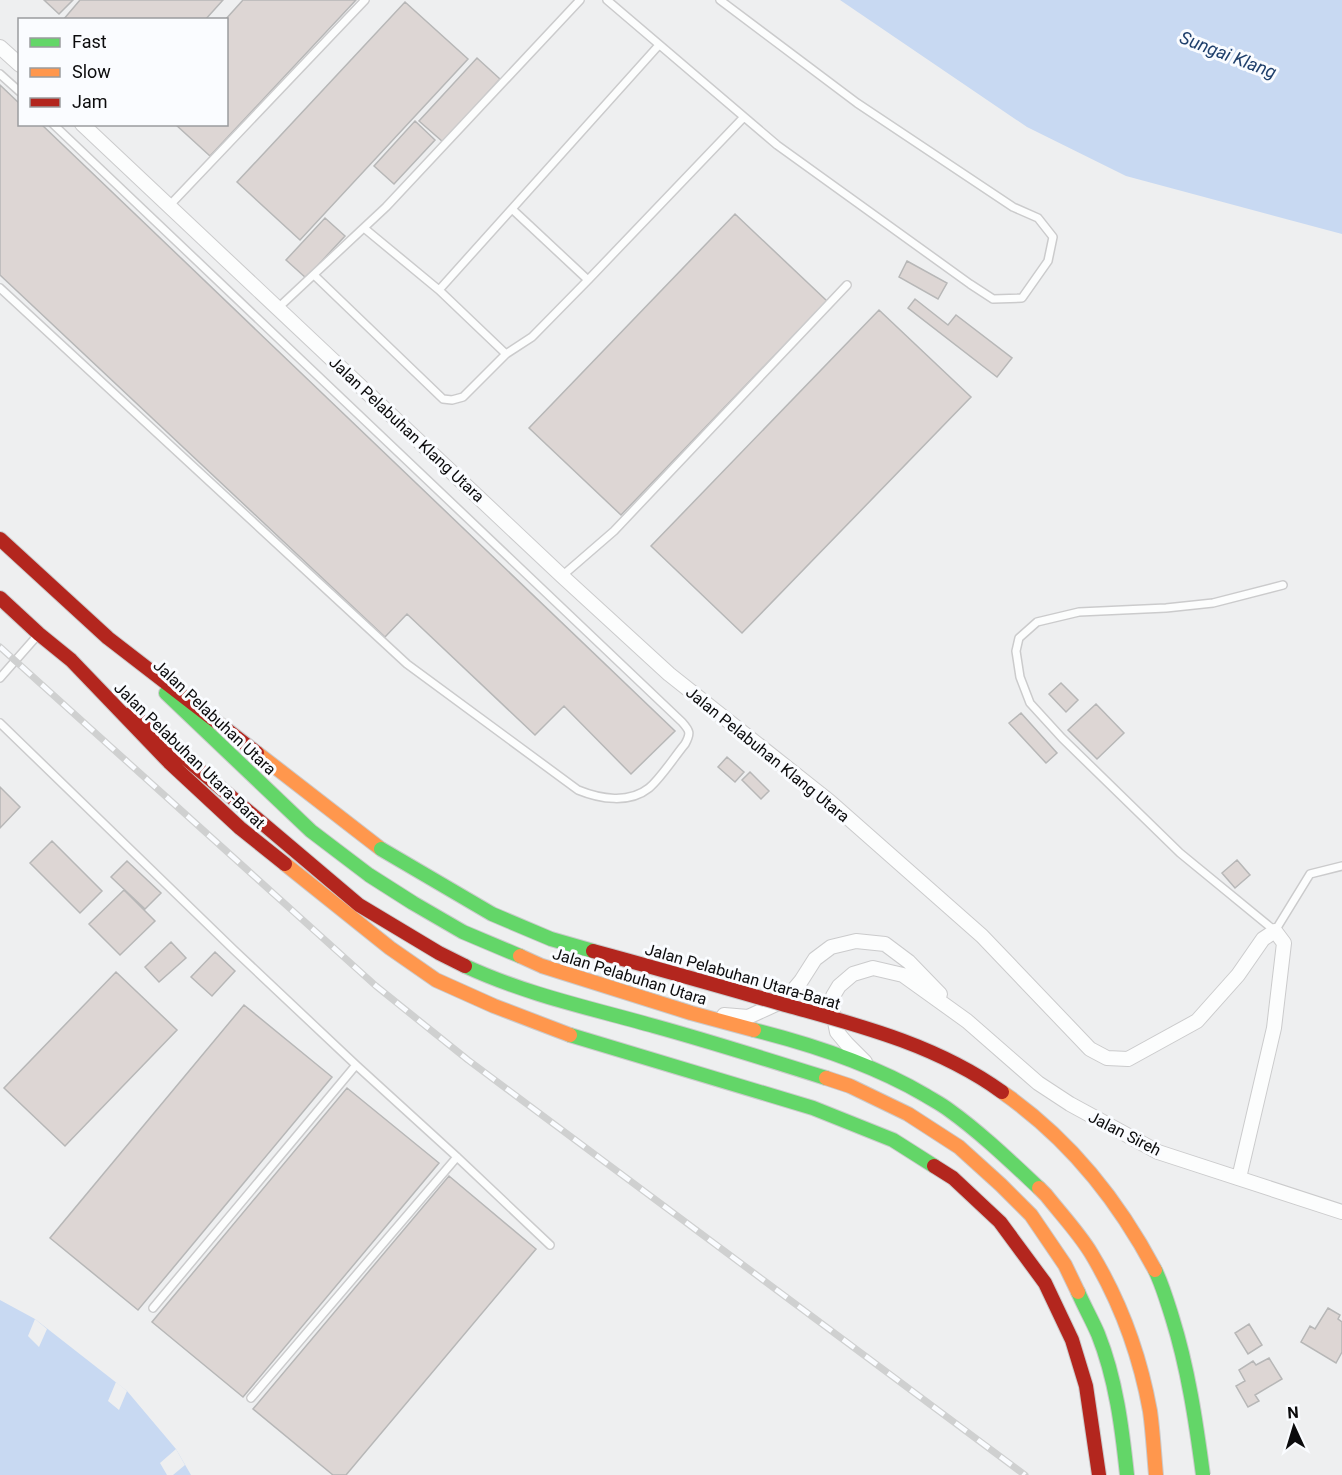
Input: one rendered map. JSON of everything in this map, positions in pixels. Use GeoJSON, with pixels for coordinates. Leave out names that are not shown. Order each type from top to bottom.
{"type":"FeatureCollection","features":[{"type":"Feature","properties":{"kind":"main road","name":"Jalan Pelabuhan Utara"},"geometry":{"type":"LineString","coordinates":[[0,539],[311,831],[369,875],[413,903],[463,932],[542,966],[691,1013],[838,1054],[870,1067],[911,1087],[948,1110],[997,1149],[1046,1195],[1090,1251],[1109,1286],[1125,1322],[1140,1366],[1150,1412],[1156,1475]]}},
{"type":"Feature","properties":{"kind":"main road"},"geometry":{"type":"LineString","coordinates":[[0,598],[39,634],[359,905],[439,953],[494,979],[552,998],[673,1031],[850,1086],[908,1114],[959,1147],[1031,1215],[1065,1265],[1098,1335],[1112,1380],[1127,1475]]}},
{"type":"Feature","properties":{"kind":"main road","name":"Jalan Pelabuhan Utara-Barat"},"geometry":{"type":"LineString","coordinates":[[108,638],[381,849],[492,914],[551,939],[862,1026],[899,1039],[931,1052],[980,1077],[1020,1106],[1059,1140],[1104,1189],[1133,1230],[1159,1278],[1176,1326],[1187,1368],[1203,1475]]}},
{"type":"Feature","properties":{"kind":"main road","name":"Jalan Pelabuhan Utara-Barat"},"geometry":{"type":"LineString","coordinates":[[71,660],[169,762],[232,821],[390,948],[436,980],[494,1006],[584,1040],[813,1108],[892,1140],[953,1178],[1000,1222],[1046,1282],[1072,1340],[1086,1386],[1099,1475]]}},
{"type":"Feature","properties":{"kind":"street"},"geometry":{"type":"LineString","coordinates":[[0,47],[18,63]]}},
{"type":"Feature","properties":{"kind":"street","name":"Jalan Pelabuhan Klang Utara"},"geometry":{"type":"LineString","coordinates":[[84,126],[669,674],[829,801],[982,936],[1090,1049],[1107,1058],[1128,1059],[1197,1021],[1238,975],[1263,939],[1275,931]]}},
{"type":"Feature","properties":{"kind":"street"},"geometry":{"type":"LineString","coordinates":[[1239,1178],[1274,1028],[1284,943],[1275,931]]}},
{"type":"Feature","properties":{"kind":"street"},"geometry":{"type":"LineString","coordinates":[[691,1013],[748,1017],[785,1000],[815,959],[831,947],[856,940],[885,944],[909,962],[967,1022]]}},
{"type":"Feature","properties":{"kind":"street"},"geometry":{"type":"LineString","coordinates":[[870,1067],[837,1032],[832,1007],[833,996],[839,986],[853,974],[873,968],[903,975],[967,1022]]}},
{"type":"Feature","properties":{"kind":"street","name":"Jalan Sireh"},"geometry":{"type":"LineString","coordinates":[[967,1022],[1038,1083],[1070,1104],[1158,1152],[1342,1212]]}},
{"type":"Feature","properties":{"kind":"lane"},"geometry":{"type":"LineString","coordinates":[[169,206],[365,0]]}},
{"type":"Feature","properties":{"kind":"lane"},"geometry":{"type":"LineString","coordinates":[[278,308],[394,199],[580,0]]}},
{"type":"Feature","properties":{"kind":"lane"},"geometry":{"type":"LineString","coordinates":[[607,0],[786,152],[969,284],[993,299],[1022,298],[1048,261],[1053,237],[1038,218],[1013,207],[857,103],[720,0]]}},
{"type":"Feature","properties":{"kind":"lane"},"geometry":{"type":"LineString","coordinates":[[439,290],[659,45]]}},
{"type":"Feature","properties":{"kind":"lane"},"geometry":{"type":"LineString","coordinates":[[0,74],[18,90]]}},
{"type":"Feature","properties":{"kind":"lane"},"geometry":{"type":"LineString","coordinates":[[314,274],[443,399],[452,400],[463,397],[506,354],[532,337],[744,117]]}},
{"type":"Feature","properties":{"kind":"lane"},"geometry":{"type":"LineString","coordinates":[[0,288],[407,664],[578,790],[608,799],[639,794],[651,787],[685,744],[689,730],[682,722],[55,126]]}},
{"type":"Feature","properties":{"kind":"lane"},"geometry":{"type":"LineString","coordinates":[[512,209],[588,280]]}},
{"type":"Feature","properties":{"kind":"lane"},"geometry":{"type":"LineString","coordinates":[[364,228],[439,290],[506,354]]}},
{"type":"Feature","properties":{"kind":"lane"},"geometry":{"type":"LineString","coordinates":[[562,576],[614,531],[847,285]]}},
{"type":"Feature","properties":{"kind":"lane"},"geometry":{"type":"LineString","coordinates":[[1283,585],[1213,603],[1166,608],[1079,612],[1037,622],[1019,638],[1016,651],[1020,677],[1030,703],[1062,738],[1180,853],[1275,931],[1310,874],[1342,866]]}},
{"type":"Feature","properties":{"kind":"lane"},"geometry":{"type":"LineString","coordinates":[[0,678],[39,634]]}},
{"type":"Feature","properties":{"kind":"lane"},"geometry":{"type":"LineString","coordinates":[[0,723],[234,950],[550,1245]]}},
{"type":"Feature","properties":{"kind":"lane"},"geometry":{"type":"LineString","coordinates":[[153,1308],[356,1065]]}},
{"type":"Feature","properties":{"kind":"lane"},"geometry":{"type":"LineString","coordinates":[[251,1398],[457,1156]]}},
{"type":"Feature","properties":{"kind":"water","name":"Sungai Klang"},"geometry":{"type":"Polygon","coordinates":[[[840,0],[1342,0],[1342,234],[1126,176],[1027,127],[840,0]]]}},
{"type":"Feature","properties":{"kind":"water"},"geometry":{"type":"Polygon","coordinates":[[[0,1300],[35,1319],[127,1391],[176,1449],[191,1475],[0,1475],[0,1300]]]}},
{"type":"Feature","properties":{"kind":"pier"},"geometry":{"type":"Polygon","coordinates":[[[35,1319],[47,1329],[39,1347],[28,1336],[35,1319]]]}},
{"type":"Feature","properties":{"kind":"pier"},"geometry":{"type":"Polygon","coordinates":[[[116,1382],[127,1391],[119,1410],[108,1401],[116,1382]]]}},
{"type":"Feature","properties":{"kind":"pier"},"geometry":{"type":"Polygon","coordinates":[[[176,1449],[185,1465],[173,1475],[167,1475],[160,1463],[176,1449]]]}},
{"type":"Feature","properties":{"kind":"building"},"geometry":{"type":"Polygon","coordinates":[[[44,0],[73,0],[59,14],[44,0]]]}},
{"type":"Feature","properties":{"kind":"building"},"geometry":{"type":"Polygon","coordinates":[[[80,0],[223,0],[207,18],[65,18],[80,0]]]}},
{"type":"Feature","properties":{"kind":"building"},"geometry":{"type":"Polygon","coordinates":[[[243,0],[356,0],[210,156],[177,126],[228,126],[227,18],[243,0]]]}},
{"type":"Feature","properties":{"kind":"building"},"geometry":{"type":"Polygon","coordinates":[[[405,2],[468,59],[300,240],[237,182],[405,2]]]}},
{"type":"Feature","properties":{"kind":"building"},"geometry":{"type":"Polygon","coordinates":[[[477,58],[500,79],[443,142],[419,121],[477,58]]]}},
{"type":"Feature","properties":{"kind":"building"},"geometry":{"type":"Polygon","coordinates":[[[0,85],[18,102],[18,126],[43,126],[675,731],[631,774],[564,706],[535,735],[407,614],[385,637],[0,275],[0,85]]]}},
{"type":"Feature","properties":{"kind":"building"},"geometry":{"type":"Polygon","coordinates":[[[415,121],[435,140],[394,184],[374,166],[415,121]]]}},
{"type":"Feature","properties":{"kind":"building"},"geometry":{"type":"Polygon","coordinates":[[[735,214],[827,301],[621,515],[529,428],[735,214]]]}},
{"type":"Feature","properties":{"kind":"building"},"geometry":{"type":"Polygon","coordinates":[[[325,218],[345,236],[306,278],[286,260],[325,218]]]}},
{"type":"Feature","properties":{"kind":"building"},"geometry":{"type":"Polygon","coordinates":[[[907,261],[947,283],[938,299],[899,277],[907,261]]]}},
{"type":"Feature","properties":{"kind":"building"},"geometry":{"type":"Polygon","coordinates":[[[915,299],[948,325],[956,315],[1012,358],[997,377],[908,308],[915,299]]]}},
{"type":"Feature","properties":{"kind":"building"},"geometry":{"type":"Polygon","coordinates":[[[879,310],[971,397],[742,633],[651,546],[879,310]]]}},
{"type":"Feature","properties":{"kind":"building"},"geometry":{"type":"Polygon","coordinates":[[[1061,683],[1078,700],[1066,712],[1049,694],[1061,683]]]}},
{"type":"Feature","properties":{"kind":"building"},"geometry":{"type":"Polygon","coordinates":[[[1096,704],[1124,733],[1097,759],[1068,730],[1096,704]]]}},
{"type":"Feature","properties":{"kind":"building"},"geometry":{"type":"Polygon","coordinates":[[[1021,713],[1057,753],[1046,763],[1009,723],[1021,713]]]}},
{"type":"Feature","properties":{"kind":"building"},"geometry":{"type":"Polygon","coordinates":[[[727,757],[744,772],[735,782],[718,767],[727,757]]]}},
{"type":"Feature","properties":{"kind":"building"},"geometry":{"type":"Polygon","coordinates":[[[750,772],[769,791],[761,799],[742,780],[750,772]]]}},
{"type":"Feature","properties":{"kind":"building"},"geometry":{"type":"Polygon","coordinates":[[[0,787],[20,807],[0,828],[0,787]]]}},
{"type":"Feature","properties":{"kind":"building"},"geometry":{"type":"Polygon","coordinates":[[[52,841],[102,891],[80,913],[30,863],[52,841]]]}},
{"type":"Feature","properties":{"kind":"building"},"geometry":{"type":"Polygon","coordinates":[[[1237,860],[1250,875],[1235,888],[1222,873],[1237,860]]]}},
{"type":"Feature","properties":{"kind":"building"},"geometry":{"type":"Polygon","coordinates":[[[127,861],[161,893],[145,909],[111,877],[127,861]]]}},
{"type":"Feature","properties":{"kind":"building"},"geometry":{"type":"Polygon","coordinates":[[[124,890],[155,921],[120,955],[89,924],[124,890]]]}},
{"type":"Feature","properties":{"kind":"building"},"geometry":{"type":"Polygon","coordinates":[[[171,942],[186,958],[159,982],[145,967],[171,942]]]}},
{"type":"Feature","properties":{"kind":"building"},"geometry":{"type":"Polygon","coordinates":[[[215,952],[235,971],[212,996],[191,977],[215,952]]]}},
{"type":"Feature","properties":{"kind":"building"},"geometry":{"type":"Polygon","coordinates":[[[116,972],[177,1030],[65,1146],[4,1088],[116,972]]]}},
{"type":"Feature","properties":{"kind":"building"},"geometry":{"type":"Polygon","coordinates":[[[244,1005],[332,1077],[138,1310],[50,1238],[244,1005]]]}},
{"type":"Feature","properties":{"kind":"building"},"geometry":{"type":"Polygon","coordinates":[[[347,1088],[439,1163],[243,1397],[152,1322],[347,1088]]]}},
{"type":"Feature","properties":{"kind":"building"},"geometry":{"type":"Polygon","coordinates":[[[449,1176],[536,1249],[346,1475],[333,1475],[253,1409],[449,1176]]]}},
{"type":"Feature","properties":{"kind":"building"},"geometry":{"type":"Polygon","coordinates":[[[1328,1308],[1340,1315],[1338,1319],[1342,1322],[1342,1352],[1336,1363],[1301,1342],[1310,1326],[1315,1329],[1328,1308]]]}},
{"type":"Feature","properties":{"kind":"building"},"geometry":{"type":"Polygon","coordinates":[[[1249,1324],[1262,1345],[1248,1354],[1235,1333],[1249,1324]]]}},
{"type":"Feature","properties":{"kind":"building"},"geometry":{"type":"Polygon","coordinates":[[[1269,1358],[1282,1379],[1255,1395],[1259,1401],[1248,1407],[1236,1386],[1245,1381],[1239,1370],[1253,1361],[1256,1365],[1269,1358]]]}},
{"type":"Feature","properties":{"kind":"railway"},"geometry":{"type":"LineString","coordinates":[[0,647],[376,986],[468,1060],[1025,1475]]}},
{"type":"Feature","properties":{"kind":"traffic: fast"},"geometry":{"type":"LineString","coordinates":[[166,693],[311,831],[369,875],[463,932],[520,956]]}},
{"type":"Feature","properties":{"kind":"traffic: fast"},"geometry":{"type":"LineString","coordinates":[[381,849],[492,914],[551,939],[593,951]]}},
{"type":"Feature","properties":{"kind":"traffic: fast"},"geometry":{"type":"LineString","coordinates":[[465,966],[534,993],[697,1038],[826,1078]]}},
{"type":"Feature","properties":{"kind":"traffic: fast"},"geometry":{"type":"LineString","coordinates":[[754,1030],[842,1056],[925,1095],[972,1128],[1039,1188]]}},
{"type":"Feature","properties":{"kind":"traffic: fast"},"geometry":{"type":"LineString","coordinates":[[570,1035],[813,1108],[893,1140],[934,1166]]}},
{"type":"Feature","properties":{"kind":"traffic: fast"},"geometry":{"type":"LineString","coordinates":[[1155,1270],[1183,1356],[1203,1475]]}},
{"type":"Feature","properties":{"kind":"traffic: fast"},"geometry":{"type":"LineString","coordinates":[[1078,1292],[1098,1334],[1114,1386],[1127,1475]]}},
{"type":"Feature","properties":{"kind":"traffic: slow"},"geometry":{"type":"LineString","coordinates":[[257,753],[381,849]]}},
{"type":"Feature","properties":{"kind":"traffic: slow"},"geometry":{"type":"LineString","coordinates":[[285,864],[390,948],[436,980],[494,1006],[570,1035]]}},
{"type":"Feature","properties":{"kind":"traffic: slow"},"geometry":{"type":"LineString","coordinates":[[520,956],[542,966],[691,1013],[754,1030]]}},
{"type":"Feature","properties":{"kind":"traffic: slow"},"geometry":{"type":"LineString","coordinates":[[826,1078],[850,1086],[908,1114],[959,1147],[1031,1215],[1065,1265],[1078,1292]]}},
{"type":"Feature","properties":{"kind":"traffic: slow"},"geometry":{"type":"LineString","coordinates":[[1002,1092],[1048,1129],[1089,1172],[1125,1219],[1155,1270]]}},
{"type":"Feature","properties":{"kind":"traffic: slow"},"geometry":{"type":"LineString","coordinates":[[1039,1188],[1086,1246],[1111,1290],[1128,1329],[1146,1390],[1156,1475]]}},
{"type":"Feature","properties":{"kind":"traffic: jam"},"geometry":{"type":"LineString","coordinates":[[0,539],[108,638],[257,753]]}},
{"type":"Feature","properties":{"kind":"traffic: jam"},"geometry":{"type":"LineString","coordinates":[[0,598],[71,660],[169,762],[240,828],[285,864]]}},
{"type":"Feature","properties":{"kind":"traffic: jam"},"geometry":{"type":"LineString","coordinates":[[132,713],[359,905],[465,966]]}},
{"type":"Feature","properties":{"kind":"traffic: jam"},"geometry":{"type":"LineString","coordinates":[[593,951],[896,1038],[951,1061],[1002,1092]]}},
{"type":"Feature","properties":{"kind":"traffic: jam"},"geometry":{"type":"LineString","coordinates":[[934,1166],[953,1178],[1000,1222],[1045,1283],[1072,1340],[1086,1386],[1099,1475]]}}]}
